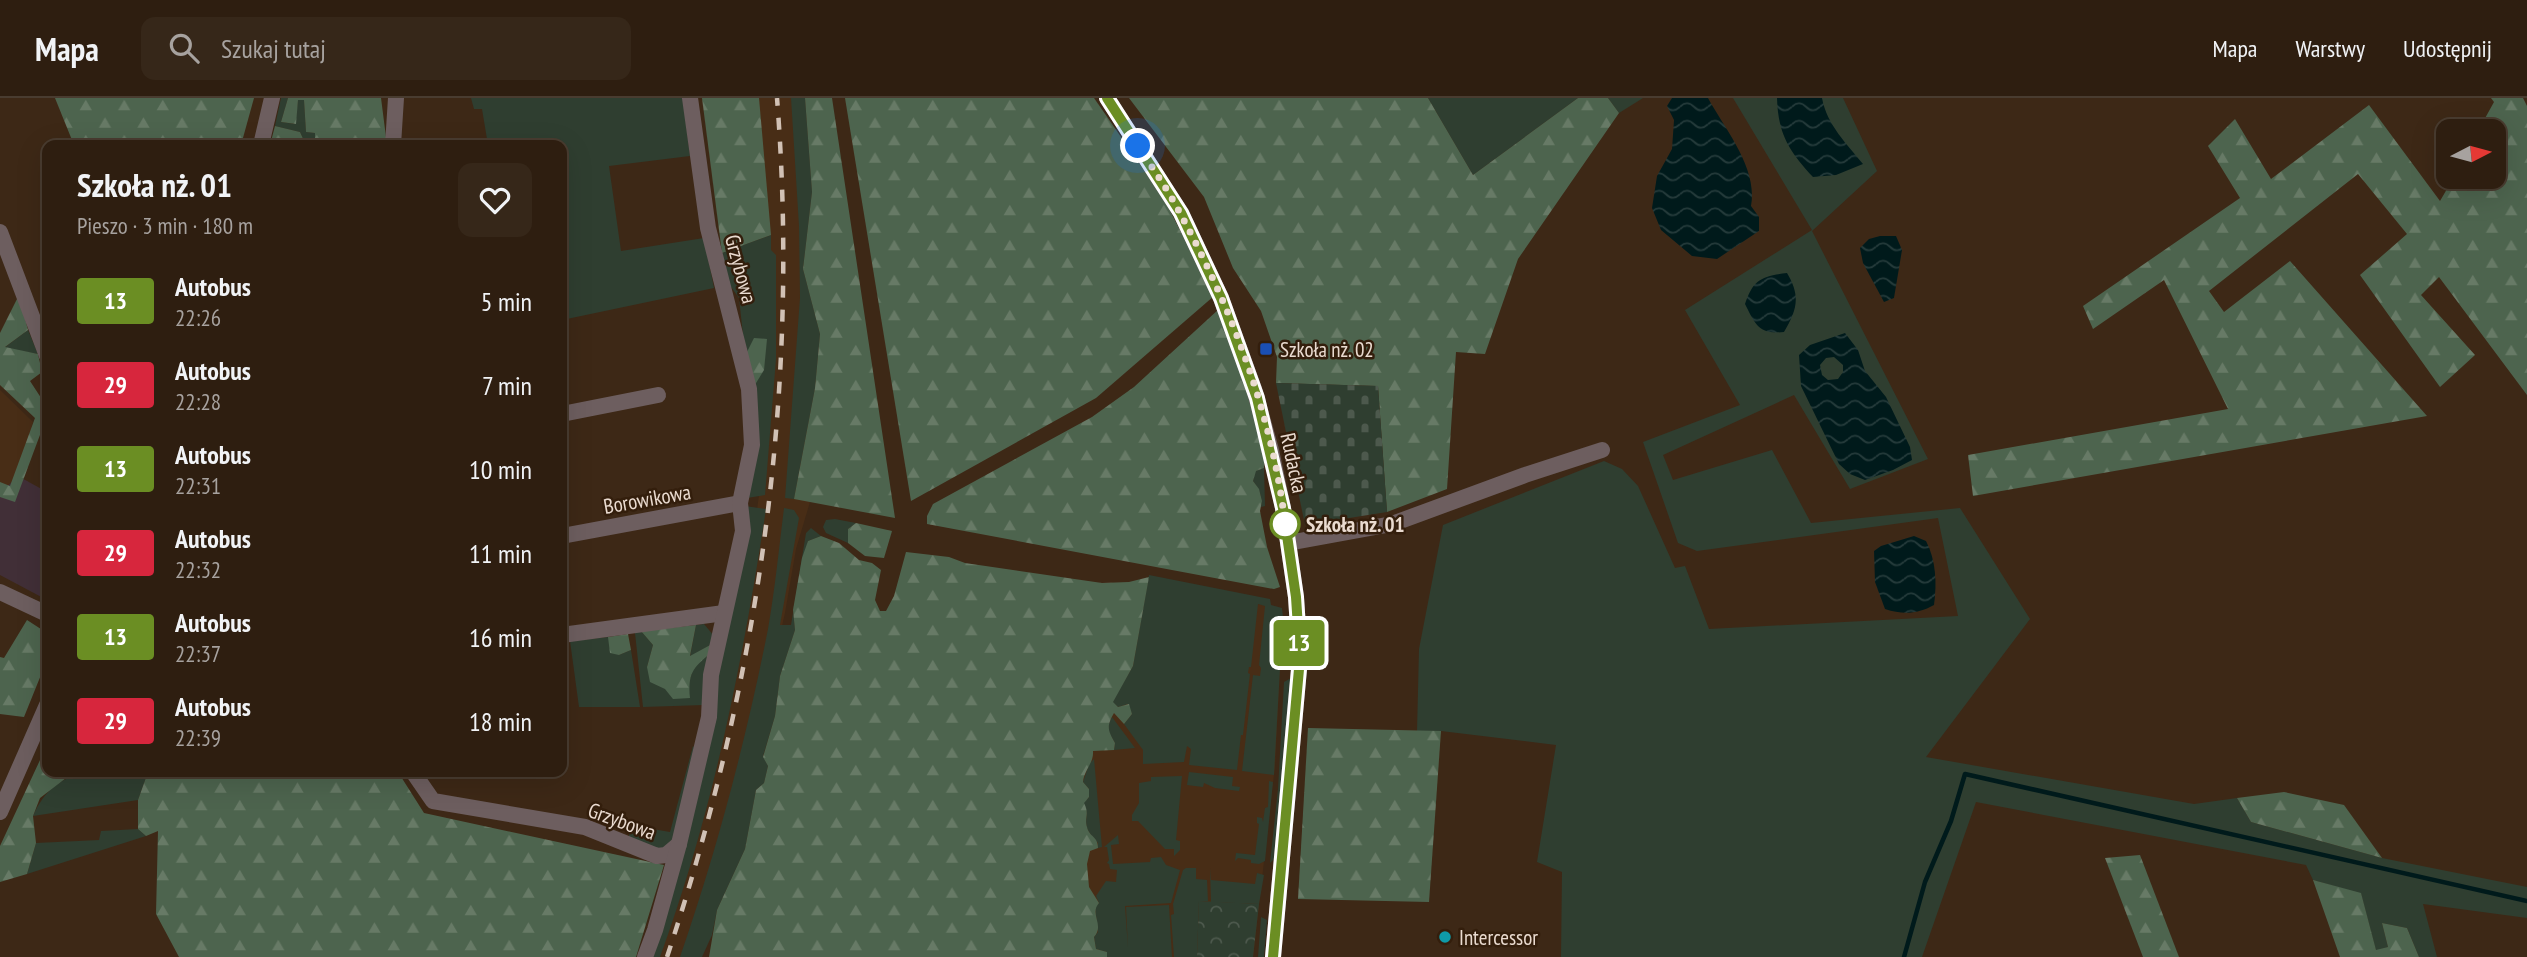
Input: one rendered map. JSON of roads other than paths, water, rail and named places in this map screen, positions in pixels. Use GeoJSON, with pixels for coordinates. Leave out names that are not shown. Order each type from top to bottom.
{"type":"FeatureCollection","features":[{"type":"Feature","properties":{"kind":"street"},"geometry":{"type":"LineString","coordinates":[[262,140],[272,98]]}},
{"type":"Feature","properties":{"kind":"street"},"geometry":{"type":"LineString","coordinates":[[393,140],[396,98]]}},
{"type":"Feature","properties":{"kind":"street","name":"Grzybowa"},"geometry":{"type":"LineString","coordinates":[[416,777],[433,801],[585,827],[657,856],[666,855],[679,844],[709,717],[711,675],[743,531],[740,503],[752,445],[749,389],[708,228],[690,98]]}},
{"type":"Feature","properties":{"kind":"street","name":"Rudacka"},"geometry":{"type":"LineString","coordinates":[[1107,98],[1181,213],[1221,298],[1259,405],[1271,450],[1289,543],[1297,606],[1299,666],[1273,957]]}},
{"type":"Feature","properties":{"kind":"street"},"geometry":{"type":"LineString","coordinates":[[0,232],[42,343]]}},
{"type":"Feature","properties":{"kind":"street"},"geometry":{"type":"LineString","coordinates":[[567,413],[658,395]]}},
{"type":"Feature","properties":{"kind":"street"},"geometry":{"type":"LineString","coordinates":[[1289,543],[1392,524],[1602,450]]}},
{"type":"Feature","properties":{"kind":"street","name":"Borowikowa"},"geometry":{"type":"LineString","coordinates":[[567,535],[740,503]]}},
{"type":"Feature","properties":{"kind":"street"},"geometry":{"type":"LineString","coordinates":[[0,592],[42,612]]}},
{"type":"Feature","properties":{"kind":"street"},"geometry":{"type":"LineString","coordinates":[[567,634],[724,613]]}},
{"type":"Feature","properties":{"kind":"street"},"geometry":{"type":"LineString","coordinates":[[0,812],[42,716]]}},
{"type":"Feature","properties":{"kind":"street"},"geometry":{"type":"LineString","coordinates":[[645,957],[679,844]]}},
{"type":"Feature","properties":{"kind":"water"},"geometry":{"type":"Polygon","coordinates":[[[1672,98],[1708,98],[1739,150],[1750,178],[1751,206],[1759,217],[1759,231],[1717,259],[1692,256],[1661,230],[1652,208],[1657,176],[1672,149],[1674,120],[1667,106],[1672,98]]]}},
{"type":"Feature","properties":{"kind":"water"},"geometry":{"type":"Polygon","coordinates":[[[1777,98],[1822,98],[1828,117],[1863,164],[1836,175],[1813,177],[1786,141],[1777,98]]]}},
{"type":"Feature","properties":{"kind":"water"},"geometry":{"type":"Polygon","coordinates":[[[1896,236],[1902,250],[1894,298],[1884,302],[1863,263],[1860,248],[1869,239],[1896,236]]]}},
{"type":"Feature","properties":{"kind":"water"},"geometry":{"type":"Polygon","coordinates":[[[1787,273],[1796,296],[1792,317],[1784,332],[1763,330],[1745,304],[1748,296],[1755,284],[1764,278],[1787,273]]]}},
{"type":"Feature","properties":{"kind":"water"},"geometry":{"type":"Polygon","coordinates":[[[1845,333],[1858,350],[1865,371],[1886,397],[1910,447],[1912,460],[1865,480],[1850,474],[1839,464],[1801,386],[1799,355],[1810,345],[1845,333]],[[1834,357],[1826,358],[1820,365],[1822,375],[1828,380],[1838,379],[1843,372],[1843,365],[1834,357]]]}},
{"type":"Feature","properties":{"kind":"water"},"geometry":{"type":"Polygon","coordinates":[[[1914,536],[1926,541],[1932,556],[1934,605],[1910,613],[1885,609],[1875,582],[1874,551],[1881,546],[1914,536]]]}},
{"type":"Feature","properties":{"kind":"waterway"},"geometry":{"type":"LineString","coordinates":[[1904,957],[1925,882],[1951,821],[1965,774],[2527,901]]}},
{"type":"Feature","properties":{"kind":"railway"},"geometry":{"type":"LineString","coordinates":[[667,957],[699,852],[726,747],[748,640],[765,533],[777,425],[782,316],[783,207],[777,98]]}},
{"type":"Feature","properties":{"kind":"place","name":"Szkoła nż. 02"},"geometry":{"type":"Point","coordinates":[1266,349]}},
{"type":"Feature","properties":{"kind":"place","name":"Szkoła nż. 01"},"geometry":{"type":"Point","coordinates":[1285,524]}},
{"type":"Feature","properties":{"kind":"place","name":"Intercessor"},"geometry":{"type":"Point","coordinates":[1445,937]}}]}
